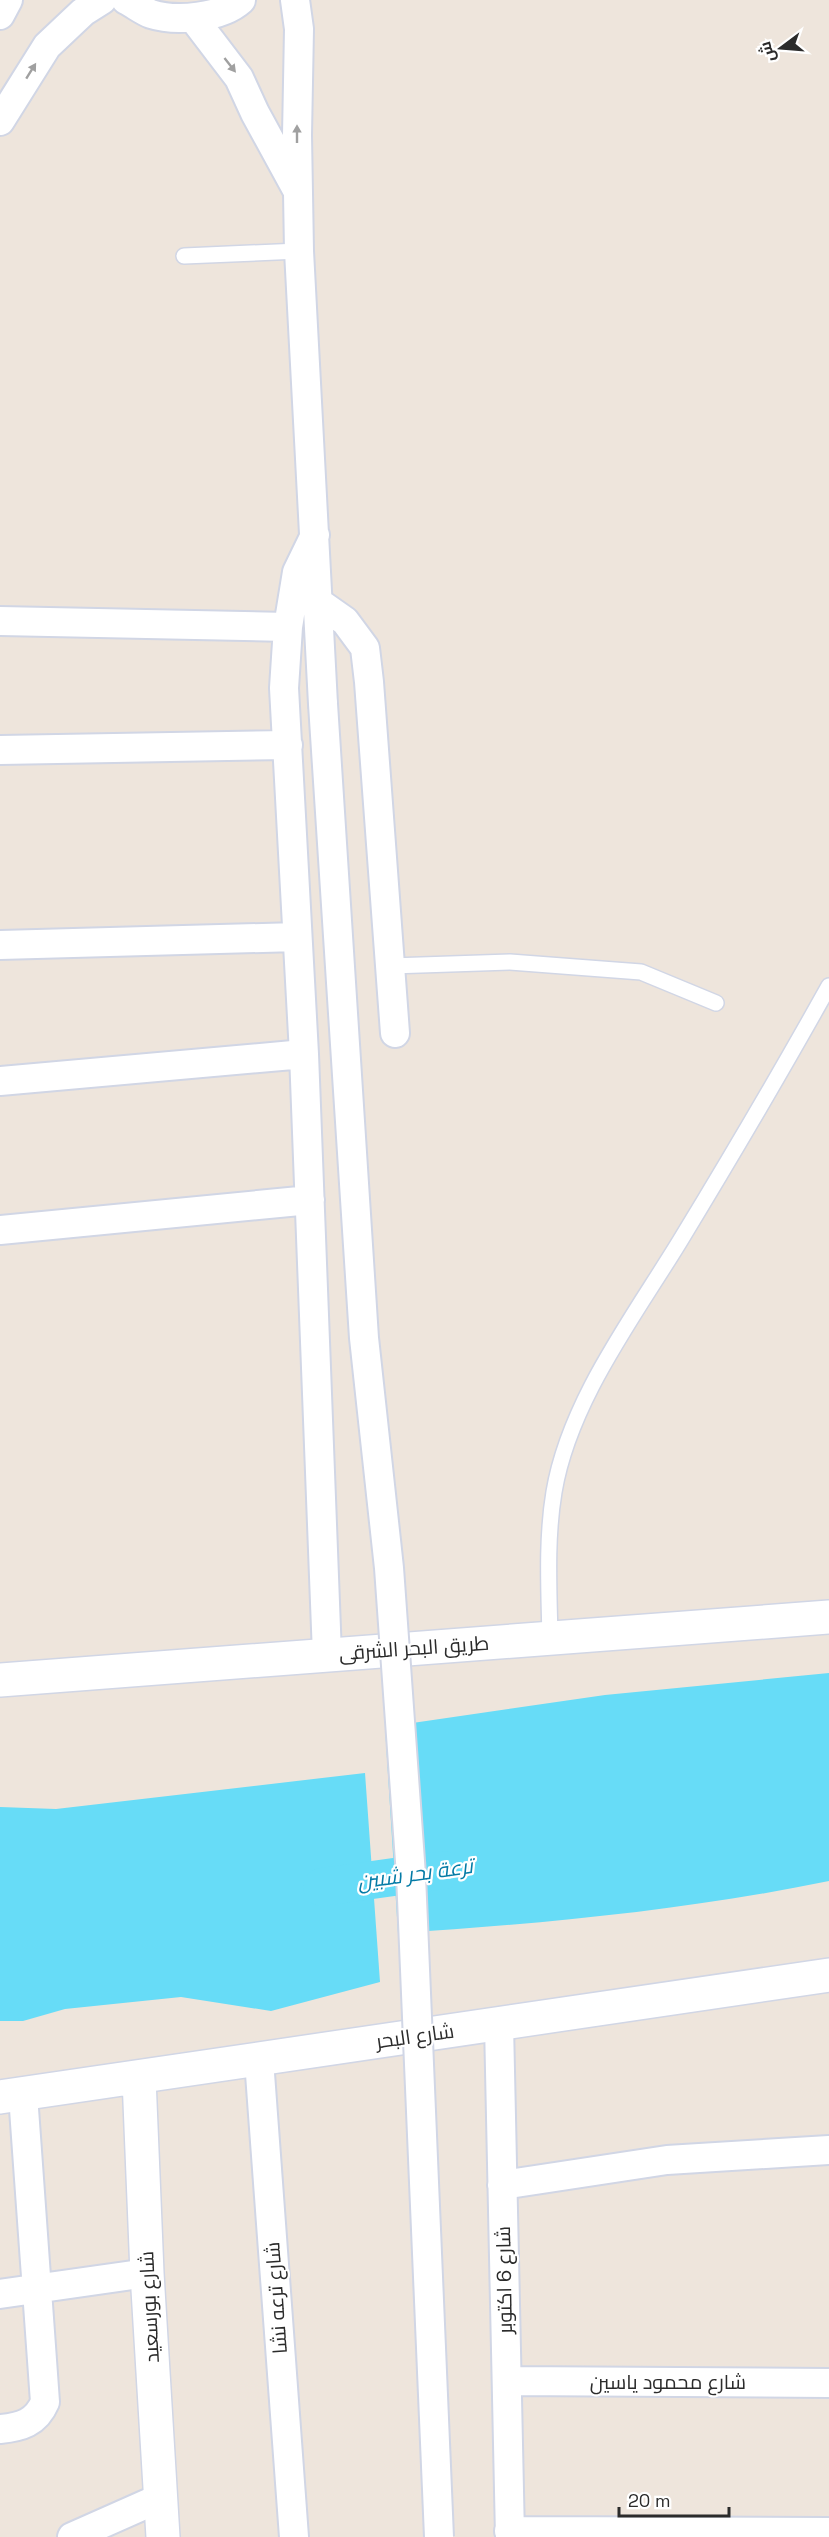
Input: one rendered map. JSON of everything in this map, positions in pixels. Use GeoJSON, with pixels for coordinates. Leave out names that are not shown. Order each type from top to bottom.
{"type":"FeatureCollection","features":[{"type":"Feature","properties":{"kind":"street"},"geometry":{"type":"LineString","coordinates":[[0,15],[8,0]]}},
{"type":"Feature","properties":{"kind":"street"},"geometry":{"type":"LineString","coordinates":[[0,121],[47,46],[83,12],[102,0]]}},
{"type":"Feature","properties":{"kind":"street"},"geometry":{"type":"LineString","coordinates":[[126,0],[151,14],[194,19],[236,5],[241,0]]}},
{"type":"Feature","properties":{"kind":"street"},"geometry":{"type":"LineString","coordinates":[[295,0],[299,29],[297,135],[299,252],[323,704],[364,1338],[390,1568],[411,1875],[439,2537]]}},
{"type":"Feature","properties":{"kind":"street"},"geometry":{"type":"LineString","coordinates":[[194,19],[239,78],[255,113],[299,193]]}},
{"type":"Feature","properties":{"kind":"street"},"geometry":{"type":"LineString","coordinates":[[315,535],[297,572],[288,627],[284,688],[304,1054],[327,1655]]}},
{"type":"Feature","properties":{"kind":"street"},"geometry":{"type":"LineString","coordinates":[[318,602],[345,621],[364,648],[369,682],[394,1033]]}},
{"type":"Feature","properties":{"kind":"street"},"geometry":{"type":"LineString","coordinates":[[0,621],[288,627]]}},
{"type":"Feature","properties":{"kind":"street"},"geometry":{"type":"LineString","coordinates":[[0,750],[288,746]]}},
{"type":"Feature","properties":{"kind":"street"},"geometry":{"type":"LineString","coordinates":[[0,945],[297,937]]}},
{"type":"Feature","properties":{"kind":"street"},"geometry":{"type":"LineString","coordinates":[[0,1081],[304,1054]]}},
{"type":"Feature","properties":{"kind":"street"},"geometry":{"type":"LineString","coordinates":[[0,1230],[310,1200]]}},
{"type":"Feature","properties":{"kind":"street","name":"طريق البحر الشرقى"},"geometry":{"type":"LineString","coordinates":[[0,1680],[829,1617]]}},
{"type":"Feature","properties":{"kind":"street","name":"شارع البحر"},"geometry":{"type":"LineString","coordinates":[[11,2096],[829,1975]]}},
{"type":"Feature","properties":{"kind":"street","name":"شارع 6 اكتوبر"},"geometry":{"type":"LineString","coordinates":[[499,2024],[509,2534]]}},
{"type":"Feature","properties":{"kind":"street","name":"شارع ترعه نشا"},"geometry":{"type":"LineString","coordinates":[[259,2060],[294,2537]]}},
{"type":"Feature","properties":{"kind":"street","name":"شارع بورسعيد"},"geometry":{"type":"LineString","coordinates":[[139,2078],[147,2273],[163,2537]]}},
{"type":"Feature","properties":{"kind":"street"},"geometry":{"type":"LineString","coordinates":[[8,2428],[30,2422],[40,2413],[45,2402],[37,2289],[11,2096]]}},
{"type":"Feature","properties":{"kind":"street"},"geometry":{"type":"LineString","coordinates":[[502,2185],[667,2160],[829,2150]]}},
{"type":"Feature","properties":{"kind":"street"},"geometry":{"type":"LineString","coordinates":[[0,2294],[147,2273]]}},
{"type":"Feature","properties":{"kind":"street","name":"شارع محمود ياسين"},"geometry":{"type":"LineString","coordinates":[[507,2381],[829,2383]]}},
{"type":"Feature","properties":{"kind":"street"},"geometry":{"type":"LineString","coordinates":[[72,2537],[160,2498]]}},
{"type":"Feature","properties":{"kind":"street"},"geometry":{"type":"LineString","coordinates":[[509,2534],[829,2532]]}},
{"type":"Feature","properties":{"kind":"lane"},"geometry":{"type":"LineString","coordinates":[[184,256],[299,252]]}},
{"type":"Feature","properties":{"kind":"lane"},"geometry":{"type":"LineString","coordinates":[[391,966],[510,962],[641,972],[716,1003]]}},
{"type":"Feature","properties":{"kind":"lane"},"geometry":{"type":"LineString","coordinates":[[550,1638],[549,1553],[554,1492],[570,1432],[597,1376],[763,1106],[829,986]]}},
{"type":"Feature","properties":{"kind":"water"},"geometry":{"type":"Polygon","coordinates":[[[829,1673],[829,1881],[669,1908],[506,1925],[398,1933],[385,1727],[605,1695],[829,1673]]]}},
{"type":"Feature","properties":{"kind":"water"},"geometry":{"type":"Polygon","coordinates":[[[365,1773],[380,1982],[271,2011],[181,1997],[65,2009],[23,2021],[0,2021],[0,1807],[56,1809],[365,1773]]]}},
{"type":"Feature","properties":{"kind":"waterway","name":"ترعة بحر شبين"},"geometry":{"type":"LineString","coordinates":[[322,1887],[444,1870]]}}]}
